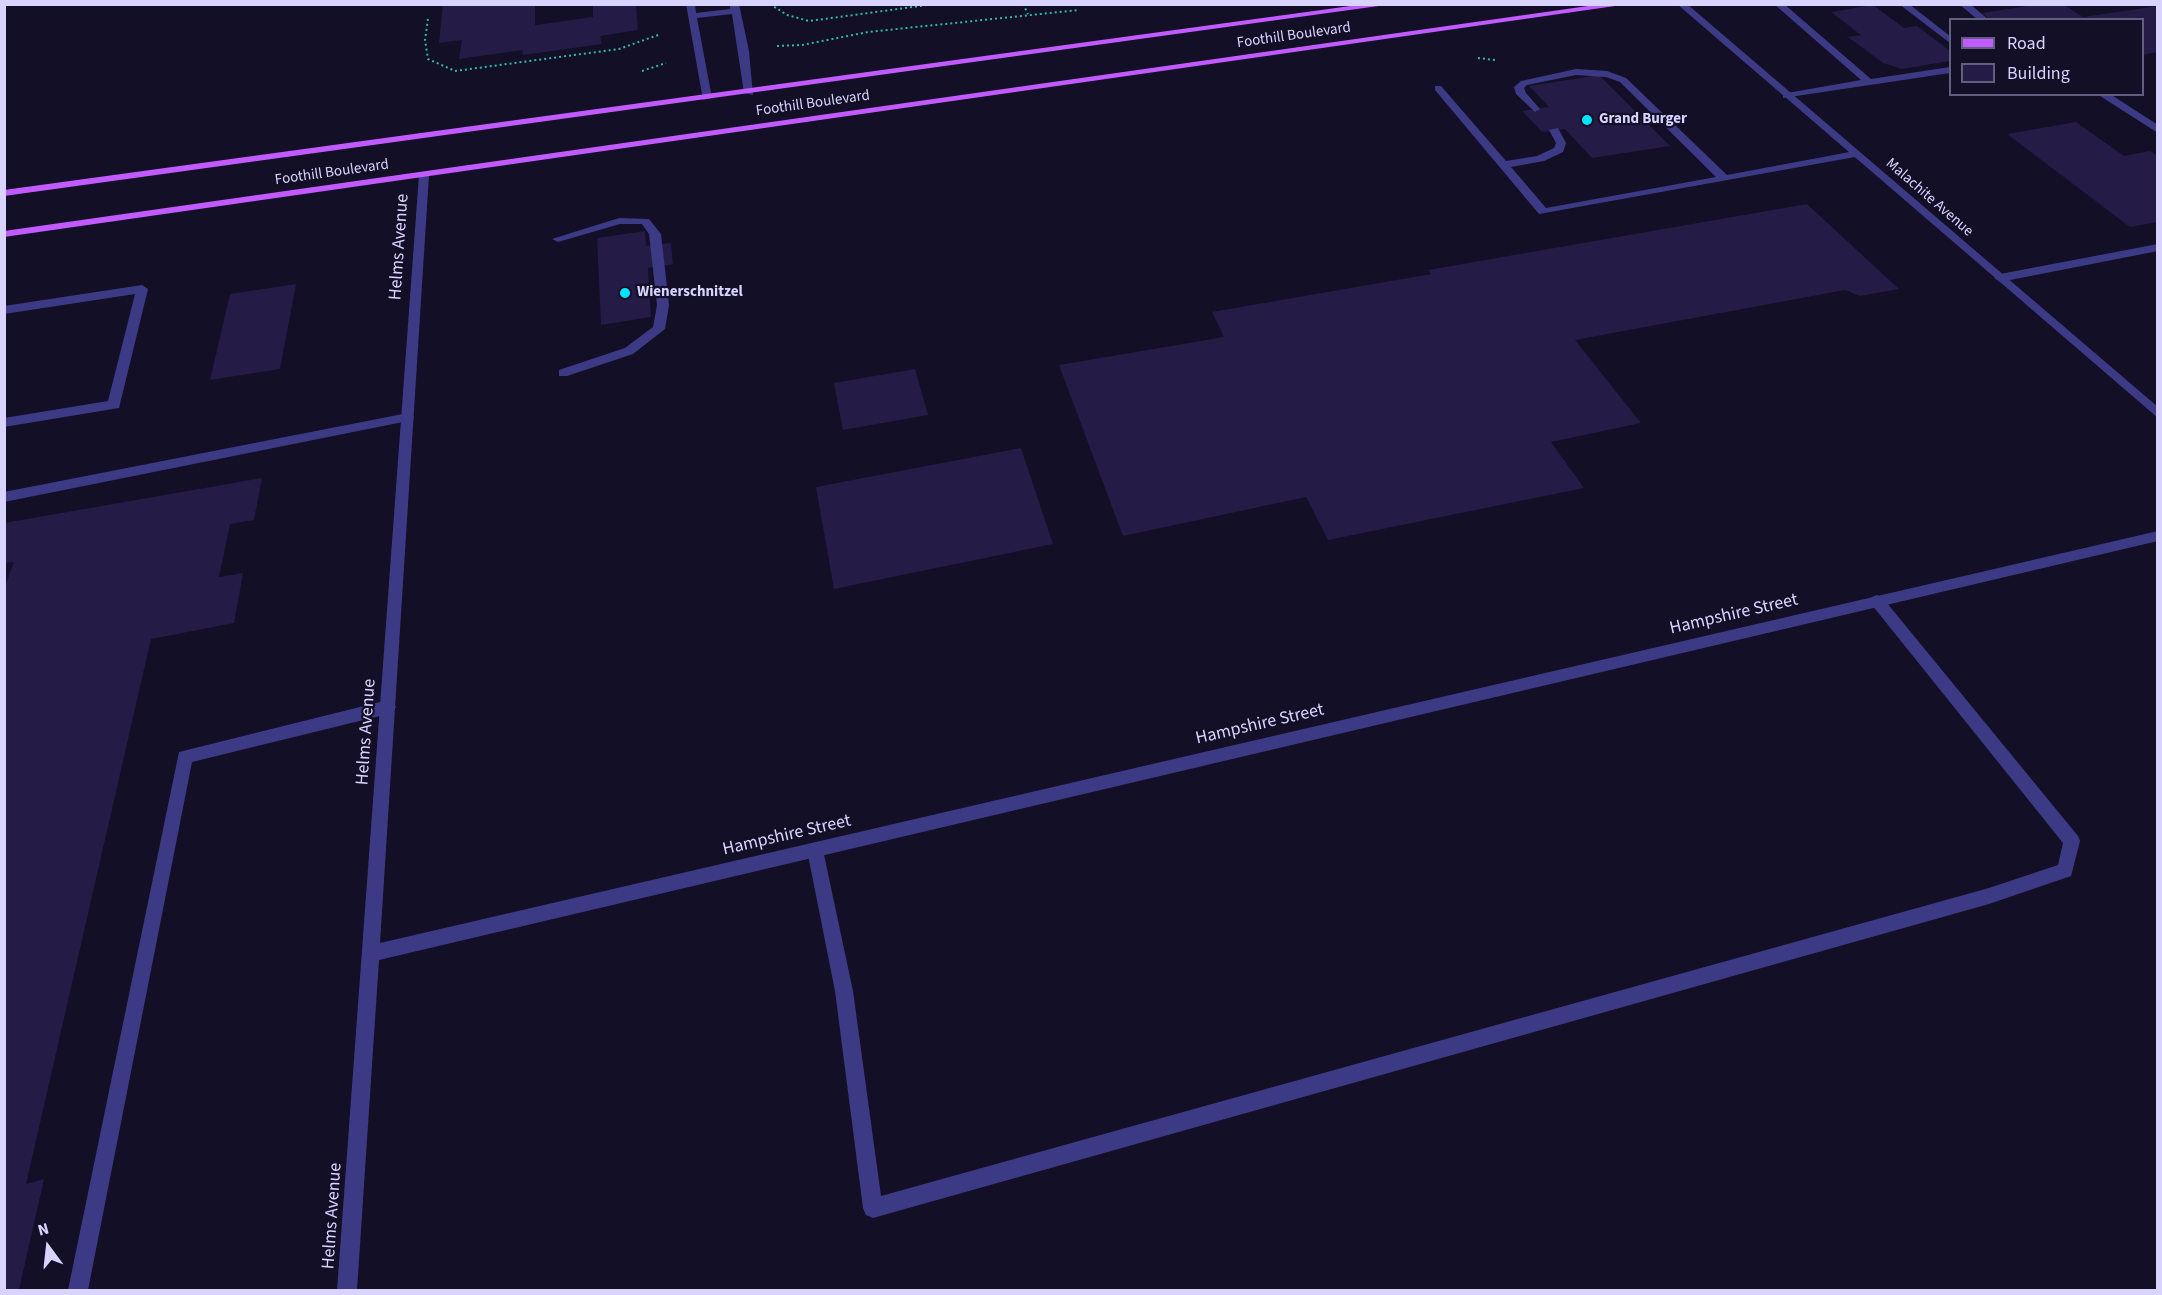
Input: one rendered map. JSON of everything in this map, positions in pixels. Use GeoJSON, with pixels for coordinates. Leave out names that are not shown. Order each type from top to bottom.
{"type":"FeatureCollection","features":[{"type":"Feature","properties":{"kind":"main road","name":"Foothill Boulevard"},"geometry":{"type":"LineString","coordinates":[[4,193],[1389,4]]}},
{"type":"Feature","properties":{"kind":"main road","name":"Foothill Boulevard"},"geometry":{"type":"LineString","coordinates":[[4,234],[1625,4]]}},
{"type":"Feature","properties":{"kind":"street"},"geometry":{"type":"LineString","coordinates":[[690,4],[707,98]]}},
{"type":"Feature","properties":{"kind":"street","name":"Malachite Avenue"},"geometry":{"type":"LineString","coordinates":[[1681,4],[2157,414]]}},
{"type":"Feature","properties":{"kind":"street"},"geometry":{"type":"LineString","coordinates":[[1778,4],[1869,82]]}},
{"type":"Feature","properties":{"kind":"street"},"geometry":{"type":"LineString","coordinates":[[1904,4],[1949,39]]}},
{"type":"Feature","properties":{"kind":"street"},"geometry":{"type":"LineString","coordinates":[[1963,4],[1982,18]]}},
{"type":"Feature","properties":{"kind":"street"},"geometry":{"type":"LineString","coordinates":[[693,16],[735,8],[744,51],[748,93]]}},
{"type":"Feature","properties":{"kind":"street"},"geometry":{"type":"LineString","coordinates":[[1787,96],[1949,70]]}},
{"type":"Feature","properties":{"kind":"street"},"geometry":{"type":"LineString","coordinates":[[1535,109],[1521,94],[1519,87],[1533,79],[1591,72],[1623,80],[1724,178]]}},
{"type":"Feature","properties":{"kind":"street"},"geometry":{"type":"LineString","coordinates":[[1438,88],[1543,212],[1855,154]]}},
{"type":"Feature","properties":{"kind":"street"},"geometry":{"type":"LineString","coordinates":[[2106,96],[2157,130]]}},
{"type":"Feature","properties":{"kind":"street"},"geometry":{"type":"LineString","coordinates":[[1503,165],[1540,159],[1559,150],[1561,142],[1554,130]]}},
{"type":"Feature","properties":{"kind":"street","name":"Helms Avenue"},"geometry":{"type":"LineString","coordinates":[[347,1290],[424,175]]}},
{"type":"Feature","properties":{"kind":"street"},"geometry":{"type":"LineString","coordinates":[[558,239],[619,221],[645,221],[655,234],[663,305],[659,329],[629,351],[563,373]]}},
{"type":"Feature","properties":{"kind":"street"},"geometry":{"type":"LineString","coordinates":[[2000,278],[2157,247]]}},
{"type":"Feature","properties":{"kind":"street"},"geometry":{"type":"LineString","coordinates":[[4,310],[142,289],[114,405],[4,423]]}},
{"type":"Feature","properties":{"kind":"street"},"geometry":{"type":"LineString","coordinates":[[4,497],[408,417]]}},
{"type":"Feature","properties":{"kind":"street","name":"Hampshire Street"},"geometry":{"type":"LineString","coordinates":[[372,953],[2157,536]]}},
{"type":"Feature","properties":{"kind":"street"},"geometry":{"type":"LineString","coordinates":[[815,850],[844,992],[873,1208],[1977,899],[2065,870],[2072,841],[1877,601]]}},
{"type":"Feature","properties":{"kind":"street"},"geometry":{"type":"LineString","coordinates":[[78,1290],[185,758],[388,707]]}},
{"type":"Feature","properties":{"kind":"path"},"geometry":{"type":"LineString","coordinates":[[770,4],[787,15],[809,21],[935,4]]}},
{"type":"Feature","properties":{"kind":"path"},"geometry":{"type":"LineString","coordinates":[[1023,4],[1028,14]]}},
{"type":"Feature","properties":{"kind":"path"},"geometry":{"type":"LineString","coordinates":[[428,19],[425,40],[428,59],[455,71],[619,49],[660,33],[669,40]]}},
{"type":"Feature","properties":{"kind":"building"},"geometry":{"type":"Polygon","coordinates":[[[443,4],[535,4],[535,25],[593,17],[593,4],[636,4],[638,30],[600,36],[602,44],[523,55],[522,50],[459,59],[462,40],[439,43],[443,4]]]}},
{"type":"Feature","properties":{"kind":"building"},"geometry":{"type":"Polygon","coordinates":[[[2041,4],[2063,4],[2083,17],[2158,6],[2158,52],[2144,55],[2144,18],[1988,18],[1982,13],[2041,4]]]}},
{"type":"Feature","properties":{"kind":"building"},"geometry":{"type":"Polygon","coordinates":[[[1873,5],[1904,28],[1917,26],[1949,50],[1949,61],[1902,69],[1883,63],[1848,37],[1861,35],[1831,12],[1873,5]]]}},
{"type":"Feature","properties":{"kind":"building","name":"Grand Burger"},"geometry":{"type":"Polygon","coordinates":[[[1599,75],[1670,146],[1592,158],[1565,129],[1542,132],[1522,111],[1549,107],[1529,86],[1599,75]]]}},
{"type":"Feature","properties":{"kind":"building"},"geometry":{"type":"Polygon","coordinates":[[[2076,122],[2124,156],[2150,151],[2158,156],[2158,222],[2130,227],[2007,134],[2076,122]]]}},
{"type":"Feature","properties":{"kind":"building"},"geometry":{"type":"Polygon","coordinates":[[[1807,204],[1899,289],[1860,296],[1845,290],[1575,340],[1641,423],[1551,442],[1584,488],[1328,540],[1306,497],[1123,536],[1059,365],[1224,337],[1212,312],[1431,274],[1428,270],[1807,204]]]}},
{"type":"Feature","properties":{"kind":"building","name":"Wienerschnitzel"},"geometry":{"type":"Polygon","coordinates":[[[645,231],[646,246],[671,243],[673,264],[648,268],[651,317],[601,325],[597,238],[645,231]]]}},
{"type":"Feature","properties":{"kind":"building"},"geometry":{"type":"Polygon","coordinates":[[[296,284],[280,369],[210,380],[230,294],[296,284]]]}},
{"type":"Feature","properties":{"kind":"building"},"geometry":{"type":"Polygon","coordinates":[[[915,369],[928,415],[843,430],[834,383],[915,369]]]}},
{"type":"Feature","properties":{"kind":"building"},"geometry":{"type":"Polygon","coordinates":[[[1021,448],[1053,544],[834,589],[816,487],[1021,448]]]}},
{"type":"Feature","properties":{"kind":"building"},"geometry":{"type":"Polygon","coordinates":[[[262,478],[254,520],[230,524],[219,577],[243,573],[234,623],[151,639],[26,1184],[44,1179],[19,1290],[4,1290],[4,589],[14,562],[4,563],[4,523],[262,478]]]}},
{"type":"Feature","properties":{"kind":"place","name":"Grand Burger"},"geometry":{"type":"Point","coordinates":[1587,120]}},
{"type":"Feature","properties":{"kind":"place","name":"Wienerschnitzel"},"geometry":{"type":"Point","coordinates":[625,293]}}]}
